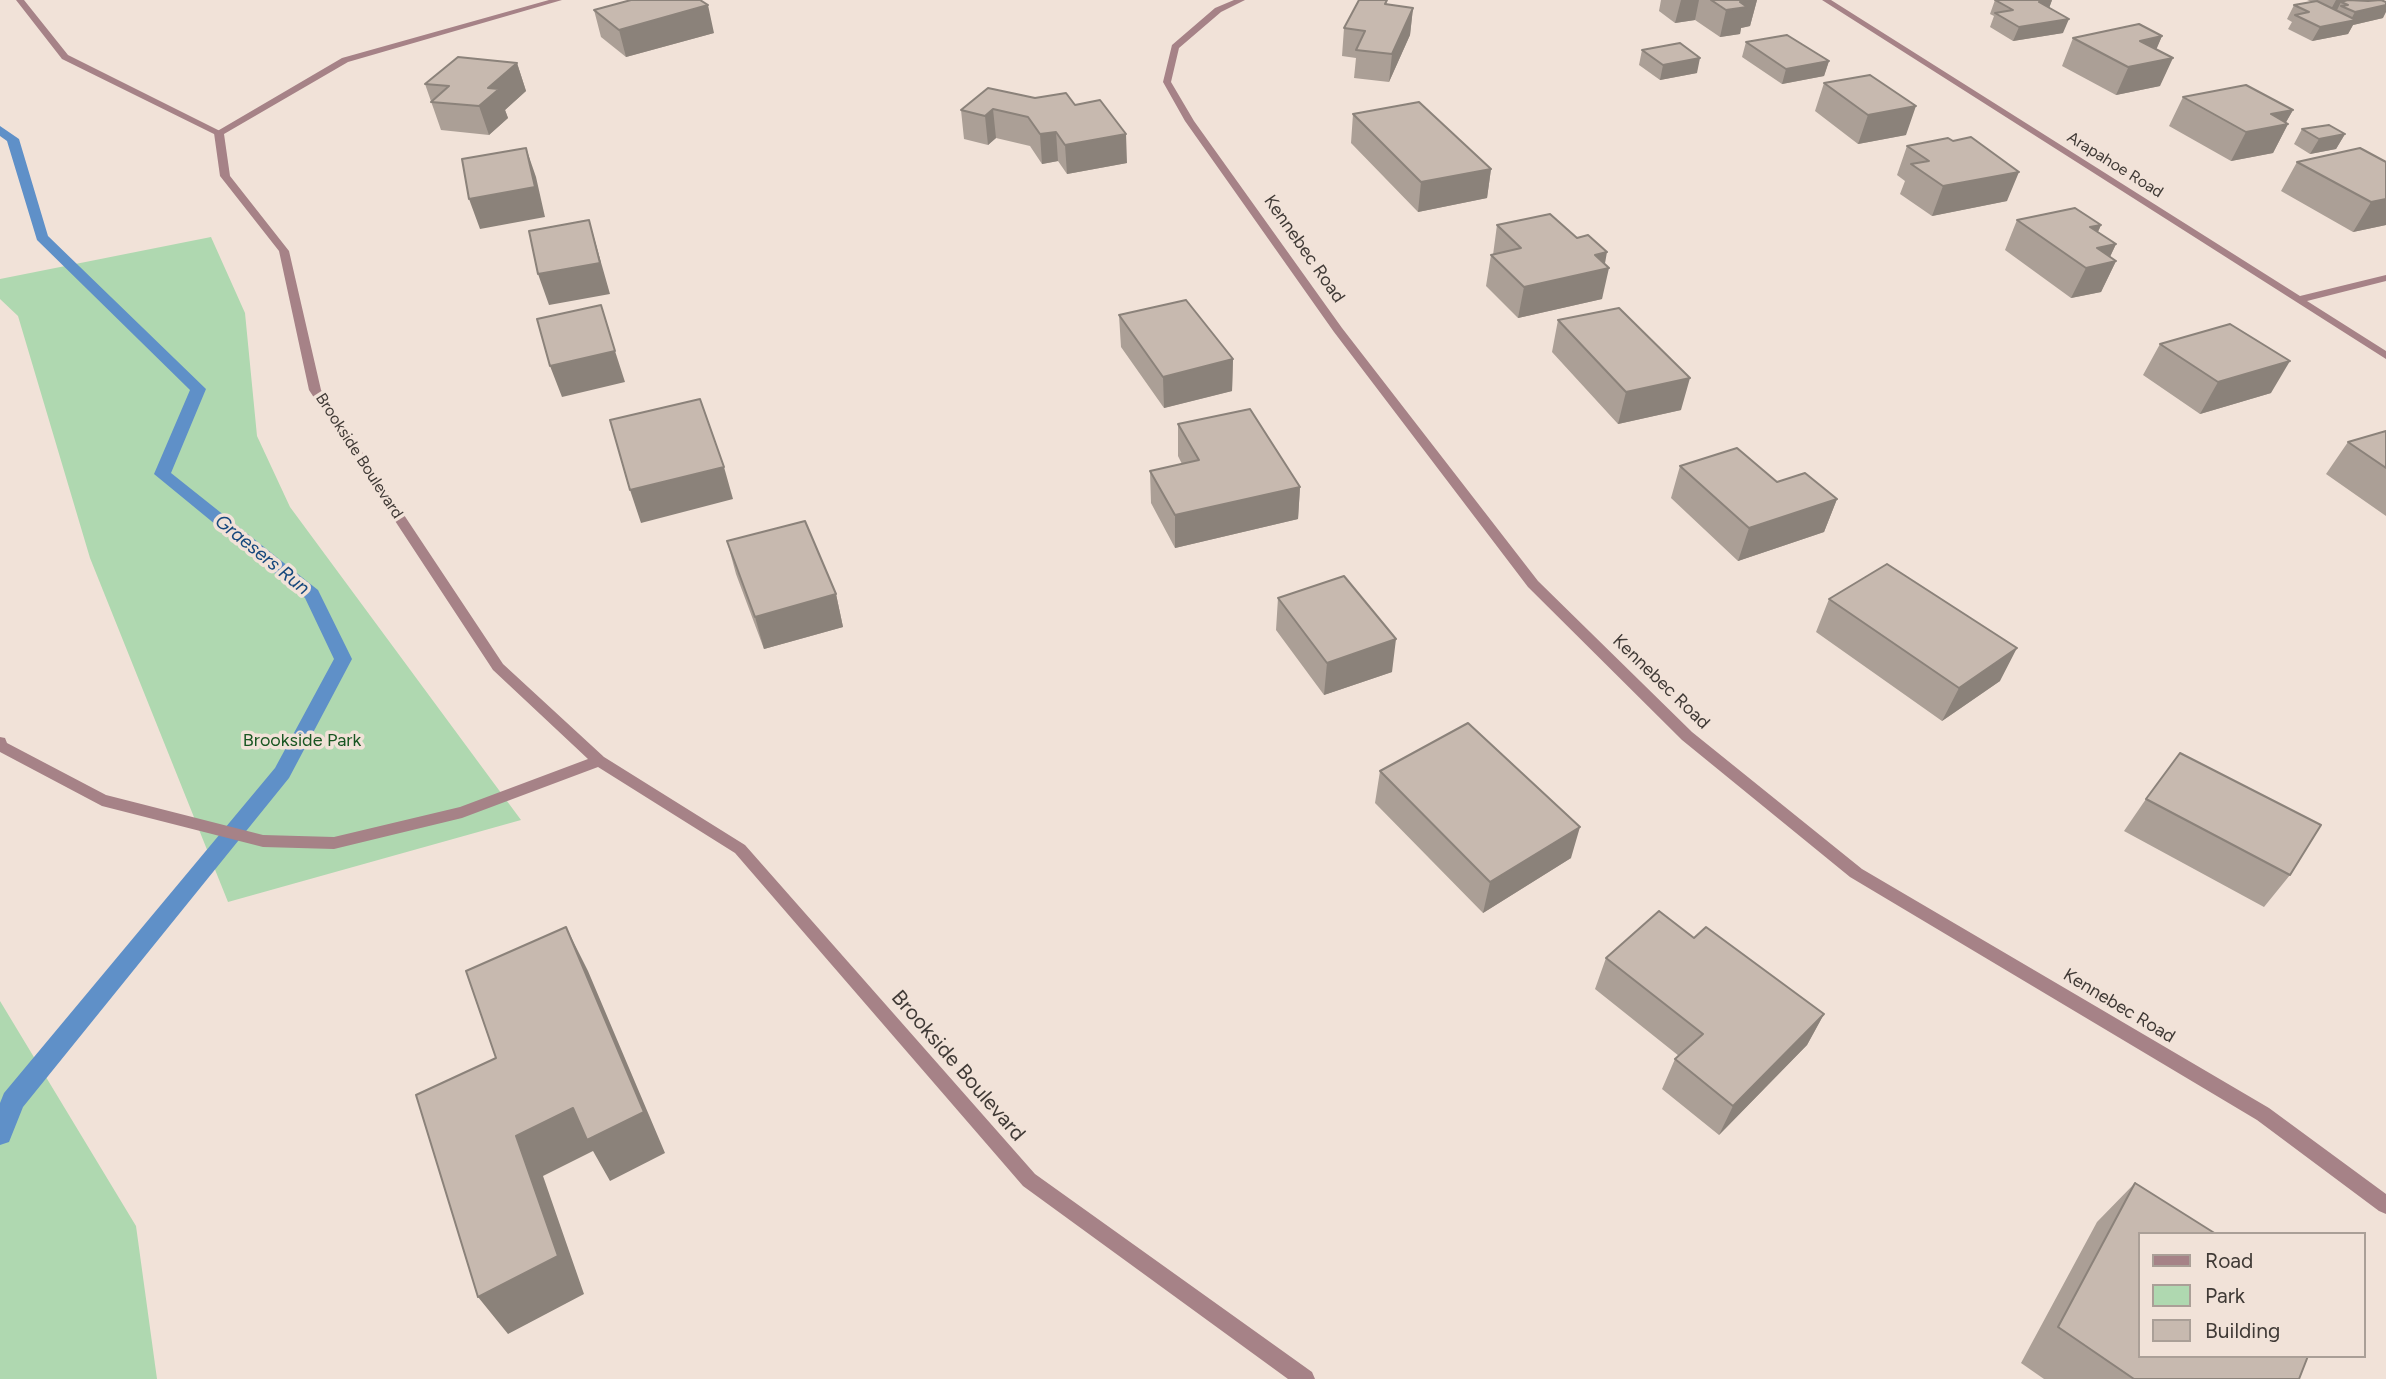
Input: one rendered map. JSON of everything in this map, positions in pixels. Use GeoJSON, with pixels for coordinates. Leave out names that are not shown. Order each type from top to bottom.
{"type":"FeatureCollection","features":[{"type":"Feature","properties":{"kind":"street"},"geometry":{"type":"LineString","coordinates":[[20,1],[65,57],[219,133],[345,60],[558,0]]}},
{"type":"Feature","properties":{"kind":"street","name":"Kennebec Road"},"geometry":{"type":"LineString","coordinates":[[1241,0],[1218,10],[1175,47],[1167,82],[1190,121],[1338,330],[1533,584],[1687,736],[1856,873],[2263,1114],[2386,1205]]}},
{"type":"Feature","properties":{"kind":"street","name":"Arapahoe Road"},"geometry":{"type":"LineString","coordinates":[[1826,0],[2386,356]]}},
{"type":"Feature","properties":{"kind":"street","name":"Brookside Boulevard"},"geometry":{"type":"LineString","coordinates":[[219,133],[225,176],[284,250],[315,390],[498,667],[599,761],[740,849],[1029,1180],[1305,1379]]}},
{"type":"Feature","properties":{"kind":"street"},"geometry":{"type":"LineString","coordinates":[[2298,300],[2386,278]]}},
{"type":"Feature","properties":{"kind":"street"},"geometry":{"type":"LineString","coordinates":[[0,742],[1,746],[102,800],[263,841],[334,843],[462,811],[599,761]]}},
{"type":"Feature","properties":{"kind":"green space","name":"Brookside Park"},"geometry":{"type":"Polygon","coordinates":[[[211,237],[245,313],[257,436],[290,507],[521,820],[228,902],[90,558],[18,316],[0,299],[0,279],[211,237]]]}},
{"type":"Feature","properties":{"kind":"green space"},"geometry":{"type":"Polygon","coordinates":[[[0,1001],[136,1226],[157,1379],[0,1379],[0,1001]]]}},
{"type":"Feature","properties":{"kind":"building"},"geometry":{"type":"Polygon","coordinates":[[[631,0],[700,0],[708,5],[619,30],[594,10],[631,0]]]}},
{"type":"Feature","properties":{"kind":"building"},"geometry":{"type":"Polygon","coordinates":[[[1359,0],[1387,0],[1385,4],[1413,8],[1392,54],[1356,50],[1365,31],[1344,28],[1359,0]]]}},
{"type":"Feature","properties":{"kind":"building"},"geometry":{"type":"Polygon","coordinates":[[[1711,0],[1751,0],[1740,2],[1747,7],[1726,10],[1711,0]]]}},
{"type":"Feature","properties":{"kind":"building"},"geometry":{"type":"Polygon","coordinates":[[[1995,0],[2050,0],[2039,2],[2069,19],[2019,27],[1995,13],[2013,10],[1995,0]]]}},
{"type":"Feature","properties":{"kind":"building"},"geometry":{"type":"Polygon","coordinates":[[[2381,0],[2386,2],[2386,5],[2355,12],[2341,6],[2348,5],[2341,2],[2381,0]]]}},
{"type":"Feature","properties":{"kind":"building"},"geometry":{"type":"Polygon","coordinates":[[[2317,1],[2356,20],[2320,27],[2295,15],[2309,12],[2294,5],[2317,1]]]}},
{"type":"Feature","properties":{"kind":"building"},"geometry":{"type":"Polygon","coordinates":[[[2139,24],[2162,36],[2140,41],[2173,58],[2128,67],[2073,38],[2139,24]]]}},
{"type":"Feature","properties":{"kind":"building"},"geometry":{"type":"Polygon","coordinates":[[[1787,35],[1829,61],[1786,69],[1746,42],[1787,35]]]}},
{"type":"Feature","properties":{"kind":"building"},"geometry":{"type":"Polygon","coordinates":[[[1680,43],[1700,58],[1663,65],[1642,50],[1680,43]]]}},
{"type":"Feature","properties":{"kind":"building"},"geometry":{"type":"Polygon","coordinates":[[[458,57],[517,63],[488,88],[499,89],[479,106],[431,102],[449,86],[425,84],[458,57]]]}},
{"type":"Feature","properties":{"kind":"building"},"geometry":{"type":"Polygon","coordinates":[[[1870,75],[1916,106],[1868,115],[1824,83],[1870,75]]]}},
{"type":"Feature","properties":{"kind":"building"},"geometry":{"type":"Polygon","coordinates":[[[2246,85],[2293,110],[2271,114],[2288,124],[2246,132],[2183,97],[2246,85]]]}},
{"type":"Feature","properties":{"kind":"building"},"geometry":{"type":"Polygon","coordinates":[[[988,88],[1035,98],[1066,93],[1075,105],[1100,100],[1126,134],[1065,145],[1056,132],[1040,134],[1028,117],[993,109],[985,116],[961,110],[988,88]]]}},
{"type":"Feature","properties":{"kind":"building"},"geometry":{"type":"Polygon","coordinates":[[[1419,102],[1491,169],[1421,182],[1353,114],[1419,102]]]}},
{"type":"Feature","properties":{"kind":"building"},"geometry":{"type":"Polygon","coordinates":[[[2329,125],[2345,134],[2319,139],[2302,129],[2329,125]]]}},
{"type":"Feature","properties":{"kind":"building"},"geometry":{"type":"Polygon","coordinates":[[[1971,137],[2019,172],[1943,186],[1911,164],[1929,161],[1907,146],[1948,138],[1953,141],[1971,137]]]}},
{"type":"Feature","properties":{"kind":"building"},"geometry":{"type":"Polygon","coordinates":[[[526,148],[535,187],[469,199],[462,159],[526,148]]]}},
{"type":"Feature","properties":{"kind":"building"},"geometry":{"type":"Polygon","coordinates":[[[2360,148],[2386,162],[2386,199],[2371,202],[2297,162],[2360,148]]]}},
{"type":"Feature","properties":{"kind":"building"},"geometry":{"type":"Polygon","coordinates":[[[2075,208],[2101,225],[2090,227],[2116,244],[2097,248],[2116,261],[2086,268],[2017,220],[2075,208]]]}},
{"type":"Feature","properties":{"kind":"building"},"geometry":{"type":"Polygon","coordinates":[[[1550,214],[1577,238],[1588,235],[1607,252],[1595,255],[1609,268],[1524,287],[1491,255],[1521,248],[1497,225],[1550,214]]]}},
{"type":"Feature","properties":{"kind":"building"},"geometry":{"type":"Polygon","coordinates":[[[589,220],[600,263],[538,274],[529,231],[589,220]]]}},
{"type":"Feature","properties":{"kind":"building"},"geometry":{"type":"Polygon","coordinates":[[[1186,300],[1233,359],[1163,377],[1119,315],[1186,300]]]}},
{"type":"Feature","properties":{"kind":"building"},"geometry":{"type":"Polygon","coordinates":[[[601,305],[615,351],[550,366],[537,319],[601,305]]]}},
{"type":"Feature","properties":{"kind":"building"},"geometry":{"type":"Polygon","coordinates":[[[1619,308],[1690,378],[1626,392],[1558,320],[1619,308]]]}},
{"type":"Feature","properties":{"kind":"building"},"geometry":{"type":"Polygon","coordinates":[[[2230,324],[2290,361],[2218,382],[2160,344],[2230,324]]]}},
{"type":"Feature","properties":{"kind":"building"},"geometry":{"type":"Polygon","coordinates":[[[700,399],[724,467],[630,490],[610,420],[700,399]]]}},
{"type":"Feature","properties":{"kind":"building"},"geometry":{"type":"Polygon","coordinates":[[[1250,409],[1300,487],[1175,515],[1150,471],[1199,460],[1178,424],[1250,409]]]}},
{"type":"Feature","properties":{"kind":"building"},"geometry":{"type":"Polygon","coordinates":[[[2386,431],[2386,468],[2348,442],[2386,431]]]}},
{"type":"Feature","properties":{"kind":"building"},"geometry":{"type":"Polygon","coordinates":[[[1737,448],[1777,482],[1805,473],[1837,499],[1749,528],[1680,466],[1737,448]]]}},
{"type":"Feature","properties":{"kind":"building"},"geometry":{"type":"Polygon","coordinates":[[[805,521],[836,594],[755,617],[727,541],[805,521]]]}},
{"type":"Feature","properties":{"kind":"building"},"geometry":{"type":"Polygon","coordinates":[[[1887,564],[2017,648],[1959,688],[1829,599],[1887,564]]]}},
{"type":"Feature","properties":{"kind":"building"},"geometry":{"type":"Polygon","coordinates":[[[1344,576],[1396,639],[1327,663],[1278,598],[1344,576]]]}},
{"type":"Feature","properties":{"kind":"building"},"geometry":{"type":"Polygon","coordinates":[[[1468,723],[1580,827],[1490,882],[1380,771],[1468,723]]]}},
{"type":"Feature","properties":{"kind":"building"},"geometry":{"type":"Polygon","coordinates":[[[2180,753],[2321,825],[2290,875],[2146,799],[2180,753]]]}},
{"type":"Feature","properties":{"kind":"building"},"geometry":{"type":"Polygon","coordinates":[[[1659,911],[1694,938],[1706,927],[1824,1014],[1733,1106],[1675,1059],[1703,1034],[1606,958],[1659,911]]]}},
{"type":"Feature","properties":{"kind":"building"},"geometry":{"type":"Polygon","coordinates":[[[566,927],[644,1112],[587,1140],[573,1108],[516,1136],[558,1256],[478,1297],[416,1095],[496,1058],[466,971],[566,927]]]}},
{"type":"Feature","properties":{"kind":"building"},"geometry":{"type":"Polygon","coordinates":[[[2135,1183],[2213,1232],[2138,1232],[2138,1358],[2307,1358],[2299,1379],[2134,1379],[2058,1327],[2135,1183]]]}},
{"type":"Feature","properties":{"kind":"waterway","name":"Graesers Run"},"geometry":{"type":"LineString","coordinates":[[0,130],[13,139],[42,237],[198,389],[162,474],[312,594],[343,659],[282,773],[13,1101],[0,1134]]}}]}
